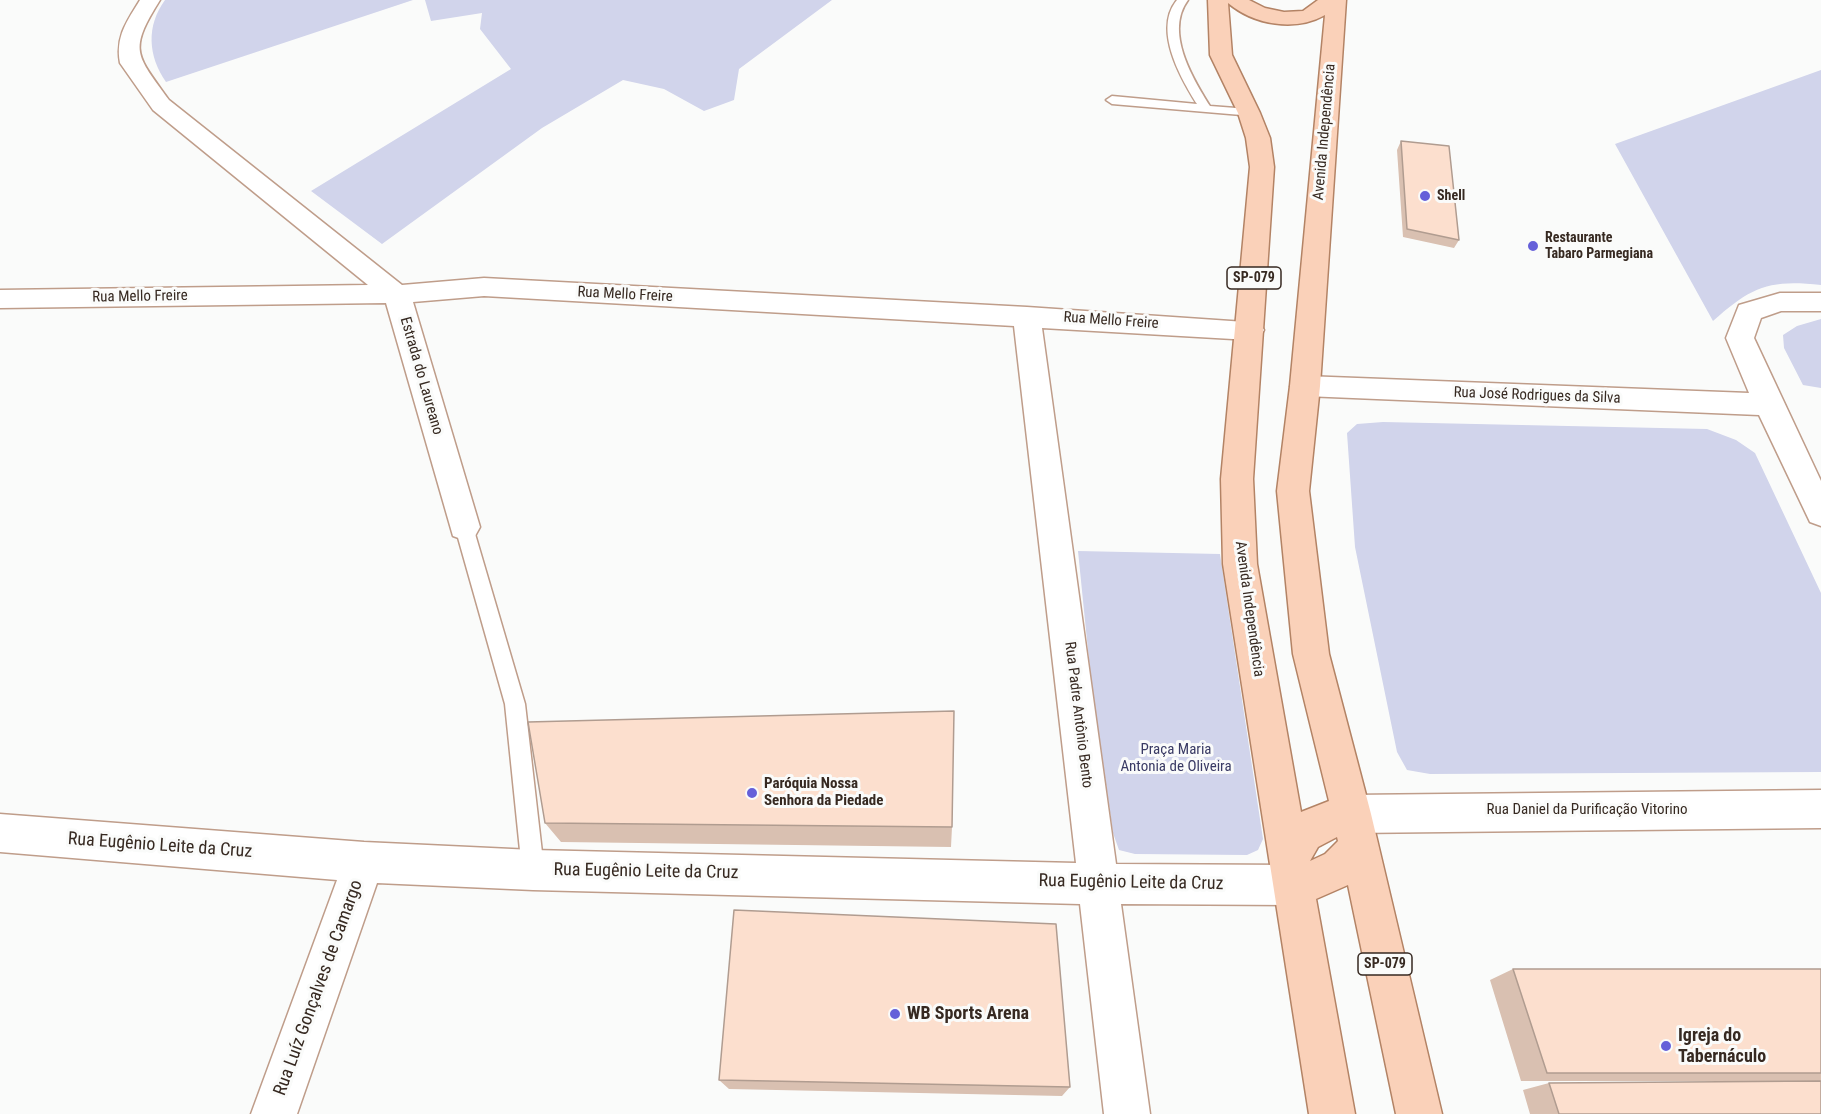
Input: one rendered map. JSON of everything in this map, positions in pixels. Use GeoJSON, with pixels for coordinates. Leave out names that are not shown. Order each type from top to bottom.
{"type":"FeatureCollection","features":[{"type":"Feature","properties":{"kind":"main road","name":"Avenida Independência"},"geometry":{"type":"LineString","coordinates":[[1218,0],[1221,55],[1228,74],[1249,113],[1258,138],[1262,168],[1237,479],[1240,564],[1290,874],[1332,1114]]}},
{"type":"Feature","properties":{"kind":"main road"},"geometry":{"type":"LineString","coordinates":[[1236,0],[1260,14],[1288,19],[1311,16],[1324,8],[1329,0]]}},
{"type":"Feature","properties":{"kind":"main road","name":"Avenida Independência"},"geometry":{"type":"LineString","coordinates":[[1336,0],[1305,386],[1293,491],[1311,654],[1356,829],[1419,1114]]}},
{"type":"Feature","properties":{"kind":"main road"},"geometry":{"type":"LineString","coordinates":[[1290,874],[1318,879],[1340,869],[1351,860],[1356,829]]}},
{"type":"Feature","properties":{"kind":"street"},"geometry":{"type":"LineString","coordinates":[[150,0],[131,30],[129,54],[131,63],[161,105],[396,294]]}},
{"type":"Feature","properties":{"kind":"street","name":"Rua Mello Freire"},"geometry":{"type":"LineString","coordinates":[[0,299],[396,294],[484,287],[1250,330]]}},
{"type":"Feature","properties":{"kind":"street","name":"Estrada do Laureano"},"geometry":{"type":"LineString","coordinates":[[396,294],[402,308],[464,527]]}},
{"type":"Feature","properties":{"kind":"street"},"geometry":{"type":"LineString","coordinates":[[1821,302],[1780,302],[1749,312],[1740,338],[1769,405],[1821,513]]}},
{"type":"Feature","properties":{"kind":"street","name":"Rua Padre Antônio Bento"},"geometry":{"type":"LineString","coordinates":[[1027,316],[1127,1114]]}},
{"type":"Feature","properties":{"kind":"street","name":"Rua José Rodrigues da Silva"},"geometry":{"type":"LineString","coordinates":[[1305,386],[1769,405]]}},
{"type":"Feature","properties":{"kind":"street","name":"Rua Daniel da Purificação Vitorino"},"geometry":{"type":"LineString","coordinates":[[1356,829],[1369,833],[1389,823],[1439,811],[1821,808]]}},
{"type":"Feature","properties":{"kind":"street","name":"Rua Eugênio Leite da Cruz"},"geometry":{"type":"LineString","coordinates":[[0,833],[364,862],[532,870],[1098,884],[1290,874]]}},
{"type":"Feature","properties":{"kind":"street","name":"Rua Luíz Gonçalves de Camargo"},"geometry":{"type":"LineString","coordinates":[[274,1114],[364,862]]}},
{"type":"Feature","properties":{"kind":"lane"},"geometry":{"type":"LineString","coordinates":[[1183,0],[1175,5],[1172,17],[1173,34],[1192,89],[1205,108]]}},
{"type":"Feature","properties":{"kind":"lane"},"geometry":{"type":"LineString","coordinates":[[1112,100],[1249,113]]}},
{"type":"Feature","properties":{"kind":"lane","name":"Estrada do Laureano"},"geometry":{"type":"LineString","coordinates":[[464,527],[514,704],[532,870]]}},
{"type":"Feature","properties":{"kind":"green space"},"geometry":{"type":"Polygon","coordinates":[[[165,0],[413,0],[166,82],[156,62],[152,41],[155,20],[165,0]]]}},
{"type":"Feature","properties":{"kind":"green space"},"geometry":{"type":"Polygon","coordinates":[[[425,0],[832,0],[739,69],[734,100],[704,111],[664,89],[623,80],[542,128],[382,244],[311,191],[511,69],[480,29],[482,13],[431,21],[425,0]]]}},
{"type":"Feature","properties":{"kind":"green space"},"geometry":{"type":"Polygon","coordinates":[[[1821,70],[1821,285],[1788,283],[1762,288],[1739,300],[1713,321],[1615,144],[1821,70]]]}},
{"type":"Feature","properties":{"kind":"green space"},"geometry":{"type":"Polygon","coordinates":[[[1821,319],[1821,388],[1803,385],[1784,348],[1783,335],[1797,326],[1821,319]]]}},
{"type":"Feature","properties":{"kind":"green space"},"geometry":{"type":"Polygon","coordinates":[[[1383,422],[1707,429],[1736,440],[1755,453],[1821,593],[1821,772],[1430,774],[1407,770],[1397,752],[1355,547],[1347,433],[1357,424],[1383,422]]]}},
{"type":"Feature","properties":{"kind":"green space","name":"Praça Maria Antonia de Oliveira"},"geometry":{"type":"Polygon","coordinates":[[[1078,551],[1220,554],[1263,839],[1258,850],[1247,855],[1135,854],[1119,850],[1113,833],[1091,680],[1078,551]]]}},
{"type":"Feature","properties":{"kind":"building","name":"Shell"},"geometry":{"type":"Polygon","coordinates":[[[1401,141],[1449,146],[1459,240],[1407,229],[1401,141]]]}},
{"type":"Feature","properties":{"kind":"building","name":"Paróquia Nossa Senhora da Piedade"},"geometry":{"type":"Polygon","coordinates":[[[954,711],[952,827],[545,823],[528,722],[954,711]]]}},
{"type":"Feature","properties":{"kind":"building","name":"WB Sports Arena"},"geometry":{"type":"Polygon","coordinates":[[[734,910],[1056,924],[1070,1087],[719,1080],[734,910]]]}},
{"type":"Feature","properties":{"kind":"building","name":"Igreja do Tabernáculo"},"geometry":{"type":"Polygon","coordinates":[[[1513,969],[1821,969],[1821,1073],[1547,1073],[1513,969]]]}},
{"type":"Feature","properties":{"kind":"building"},"geometry":{"type":"Polygon","coordinates":[[[1821,1081],[1821,1114],[1559,1114],[1549,1083],[1821,1081]]]}},
{"type":"Feature","properties":{"kind":"place","name":"Shell"},"geometry":{"type":"Point","coordinates":[1425,196]}},
{"type":"Feature","properties":{"kind":"place","name":"Restaurante Tabaro Parmegiana"},"geometry":{"type":"Point","coordinates":[1533,246]}},
{"type":"Feature","properties":{"kind":"place","name":"Paróquia Nossa Senhora da Piedade"},"geometry":{"type":"Point","coordinates":[752,793]}},
{"type":"Feature","properties":{"kind":"place","name":"WB Sports Arena"},"geometry":{"type":"Point","coordinates":[895,1014]}},
{"type":"Feature","properties":{"kind":"place","name":"Igreja do Tabernáculo"},"geometry":{"type":"Point","coordinates":[1666,1046]}}]}
